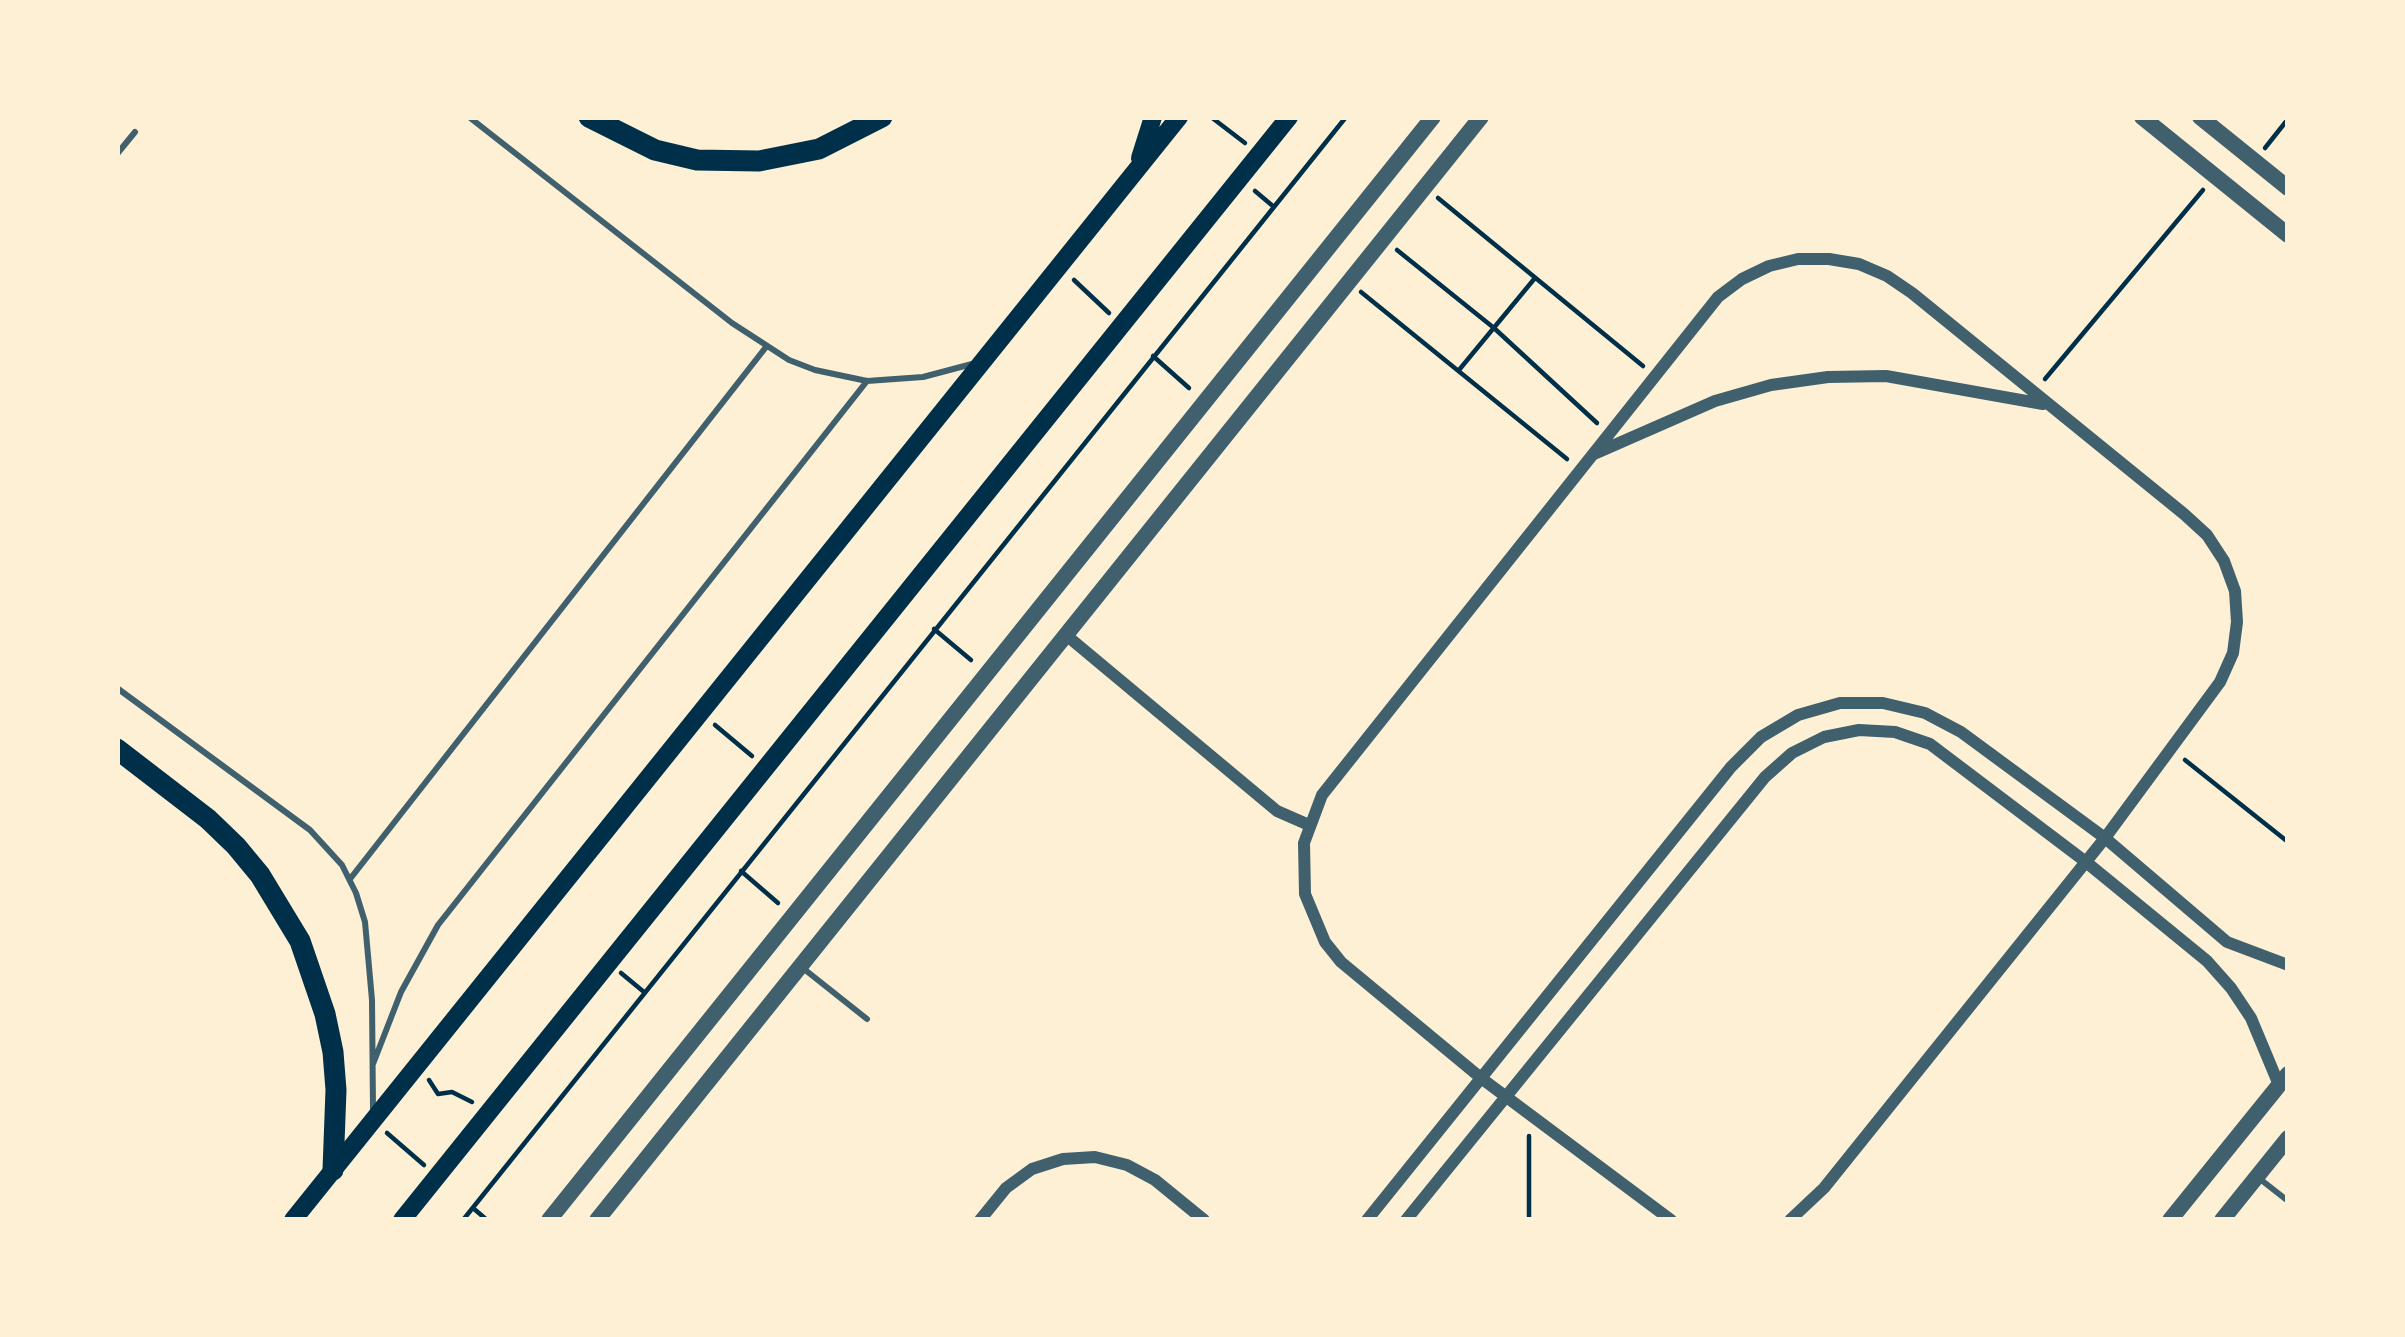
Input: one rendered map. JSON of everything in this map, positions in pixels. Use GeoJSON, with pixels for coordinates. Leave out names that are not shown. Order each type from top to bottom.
{"type":"FeatureCollection","features":[{"type":"Feature","properties":{"kind":"highway"},"geometry":{"type":"LineString","coordinates":[[589,117],[655,150],[697,160],[759,161],[819,148],[882,117]]}},
{"type":"Feature","properties":{"kind":"highway"},"geometry":{"type":"LineString","coordinates":[[117,749],[194,806],[236,846],[271,891],[300,941],[326,1014],[332,1052],[336,1090],[333,1170]]}},
{"type":"Feature","properties":{"kind":"main road"},"geometry":{"type":"LineString","coordinates":[[1136,170],[1153,117]]}},
{"type":"Feature","properties":{"kind":"main road"},"geometry":{"type":"LineString","coordinates":[[293,1220],[1179,117]]}},
{"type":"Feature","properties":{"kind":"main road"},"geometry":{"type":"LineString","coordinates":[[402,1220],[1289,117]]}},
{"type":"Feature","properties":{"kind":"street"},"geometry":{"type":"LineString","coordinates":[[549,1220],[1432,117]]}},
{"type":"Feature","properties":{"kind":"street"},"geometry":{"type":"LineString","coordinates":[[597,1220],[1481,117]]}},
{"type":"Feature","properties":{"kind":"street"},"geometry":{"type":"LineString","coordinates":[[2141,117],[2288,236]]}},
{"type":"Feature","properties":{"kind":"street"},"geometry":{"type":"LineString","coordinates":[[2200,117],[2288,188]]}},
{"type":"Feature","properties":{"kind":"street"},"geometry":{"type":"LineString","coordinates":[[1670,1220],[1481,1078],[1341,962],[1324,942],[1305,894],[1302,868],[1309,825],[1322,795],[1718,297],[1742,279],[1798,259],[1829,259],[1859,264],[1887,276],[2207,535],[2230,576],[2237,622],[2233,653],[2220,682],[2105,838],[1815,1198],[1790,1220]]}},
{"type":"Feature","properties":{"kind":"street"},"geometry":{"type":"LineString","coordinates":[[1591,455],[1715,400],[1828,377],[1886,376],[2050,405]]}},
{"type":"Feature","properties":{"kind":"street"},"geometry":{"type":"LineString","coordinates":[[1066,634],[1277,811],[1309,825]]}},
{"type":"Feature","properties":{"kind":"street"},"geometry":{"type":"LineString","coordinates":[[1367,1220],[1731,767],[1761,736],[1798,715],[1840,703],[1883,703],[1924,713],[1961,732],[2105,838],[2227,942],[2288,965]]}},
{"type":"Feature","properties":{"kind":"street"},"geometry":{"type":"LineString","coordinates":[[1406,1220],[1765,777],[1792,753],[1824,737],[1859,730],[1895,732],[1930,744],[2086,862],[2207,961],[2231,988],[2283,1079],[2170,1220]]}},
{"type":"Feature","properties":{"kind":"street"},"geometry":{"type":"LineString","coordinates":[[2222,1220],[2257,1176],[2281,1161],[2288,1138]]}},
{"type":"Feature","properties":{"kind":"street"},"geometry":{"type":"LineString","coordinates":[[980,1220],[1006,1187],[1033,1169],[1063,1159],[1095,1157],[1127,1165],[1155,1180],[1204,1220]]}},
{"type":"Feature","properties":{"kind":"lane"},"geometry":{"type":"LineString","coordinates":[[469,117],[766,347],[814,370],[867,380],[923,377],[982,362]]}},
{"type":"Feature","properties":{"kind":"lane"},"geometry":{"type":"LineString","coordinates":[[117,154],[135,132]]}},
{"type":"Feature","properties":{"kind":"lane"},"geometry":{"type":"LineString","coordinates":[[350,880],[766,347]]}},
{"type":"Feature","properties":{"kind":"lane"},"geometry":{"type":"LineString","coordinates":[[373,1064],[401,992],[439,925],[867,380]]}},
{"type":"Feature","properties":{"kind":"lane"},"geometry":{"type":"LineString","coordinates":[[117,688],[310,830],[333,852],[350,880],[367,938],[374,1120]]}},
{"type":"Feature","properties":{"kind":"lane"},"geometry":{"type":"LineString","coordinates":[[801,966],[867,1019]]}},
{"type":"Feature","properties":{"kind":"lane"},"geometry":{"type":"LineString","coordinates":[[2257,1176],[2288,1201]]}},
{"type":"Feature","properties":{"kind":"path"},"geometry":{"type":"LineString","coordinates":[[1211,117],[1259,154]]}},
{"type":"Feature","properties":{"kind":"path"},"geometry":{"type":"LineString","coordinates":[[463,1220],[1346,117]]}},
{"type":"Feature","properties":{"kind":"path"},"geometry":{"type":"LineString","coordinates":[[2254,161],[2288,119]]}},
{"type":"Feature","properties":{"kind":"path"},"geometry":{"type":"LineString","coordinates":[[2034,392],[2215,176]]}},
{"type":"Feature","properties":{"kind":"path"},"geometry":{"type":"LineString","coordinates":[[1239,179],[1274,207]]}},
{"type":"Feature","properties":{"kind":"path"},"geometry":{"type":"LineString","coordinates":[[1425,187],[1654,375]]}},
{"type":"Feature","properties":{"kind":"path"},"geometry":{"type":"LineString","coordinates":[[1383,238],[1494,328],[1608,434]]}},
{"type":"Feature","properties":{"kind":"path"},"geometry":{"type":"LineString","coordinates":[[1059,266],[1122,325]]}},
{"type":"Feature","properties":{"kind":"path"},"geometry":{"type":"LineString","coordinates":[[1459,370],[1535,278]]}},
{"type":"Feature","properties":{"kind":"path"},"geometry":{"type":"LineString","coordinates":[[1348,282],[1580,469]]}},
{"type":"Feature","properties":{"kind":"path"},"geometry":{"type":"LineString","coordinates":[[1153,356],[1205,402]]}},
{"type":"Feature","properties":{"kind":"path"},"geometry":{"type":"LineString","coordinates":[[934,629],[987,674]]}},
{"type":"Feature","properties":{"kind":"path"},"geometry":{"type":"LineString","coordinates":[[700,713],[766,767]]}},
{"type":"Feature","properties":{"kind":"path"},"geometry":{"type":"LineString","coordinates":[[2171,749],[2288,842]]}},
{"type":"Feature","properties":{"kind":"path"},"geometry":{"type":"LineString","coordinates":[[741,871],[793,916]]}},
{"type":"Feature","properties":{"kind":"path"},"geometry":{"type":"LineString","coordinates":[[609,962],[644,992]]}},
{"type":"Feature","properties":{"kind":"path"},"geometry":{"type":"LineString","coordinates":[[424,1056],[433,1090],[462,1095],[488,1113]]}},
{"type":"Feature","properties":{"kind":"path"},"geometry":{"type":"LineString","coordinates":[[1528,1114],[1529,1220]]}},
{"type":"Feature","properties":{"kind":"path"},"geometry":{"type":"LineString","coordinates":[[374,1120],[437,1176]]}},
{"type":"Feature","properties":{"kind":"path"},"geometry":{"type":"LineString","coordinates":[[473,1208],[487,1220]]}}]}
